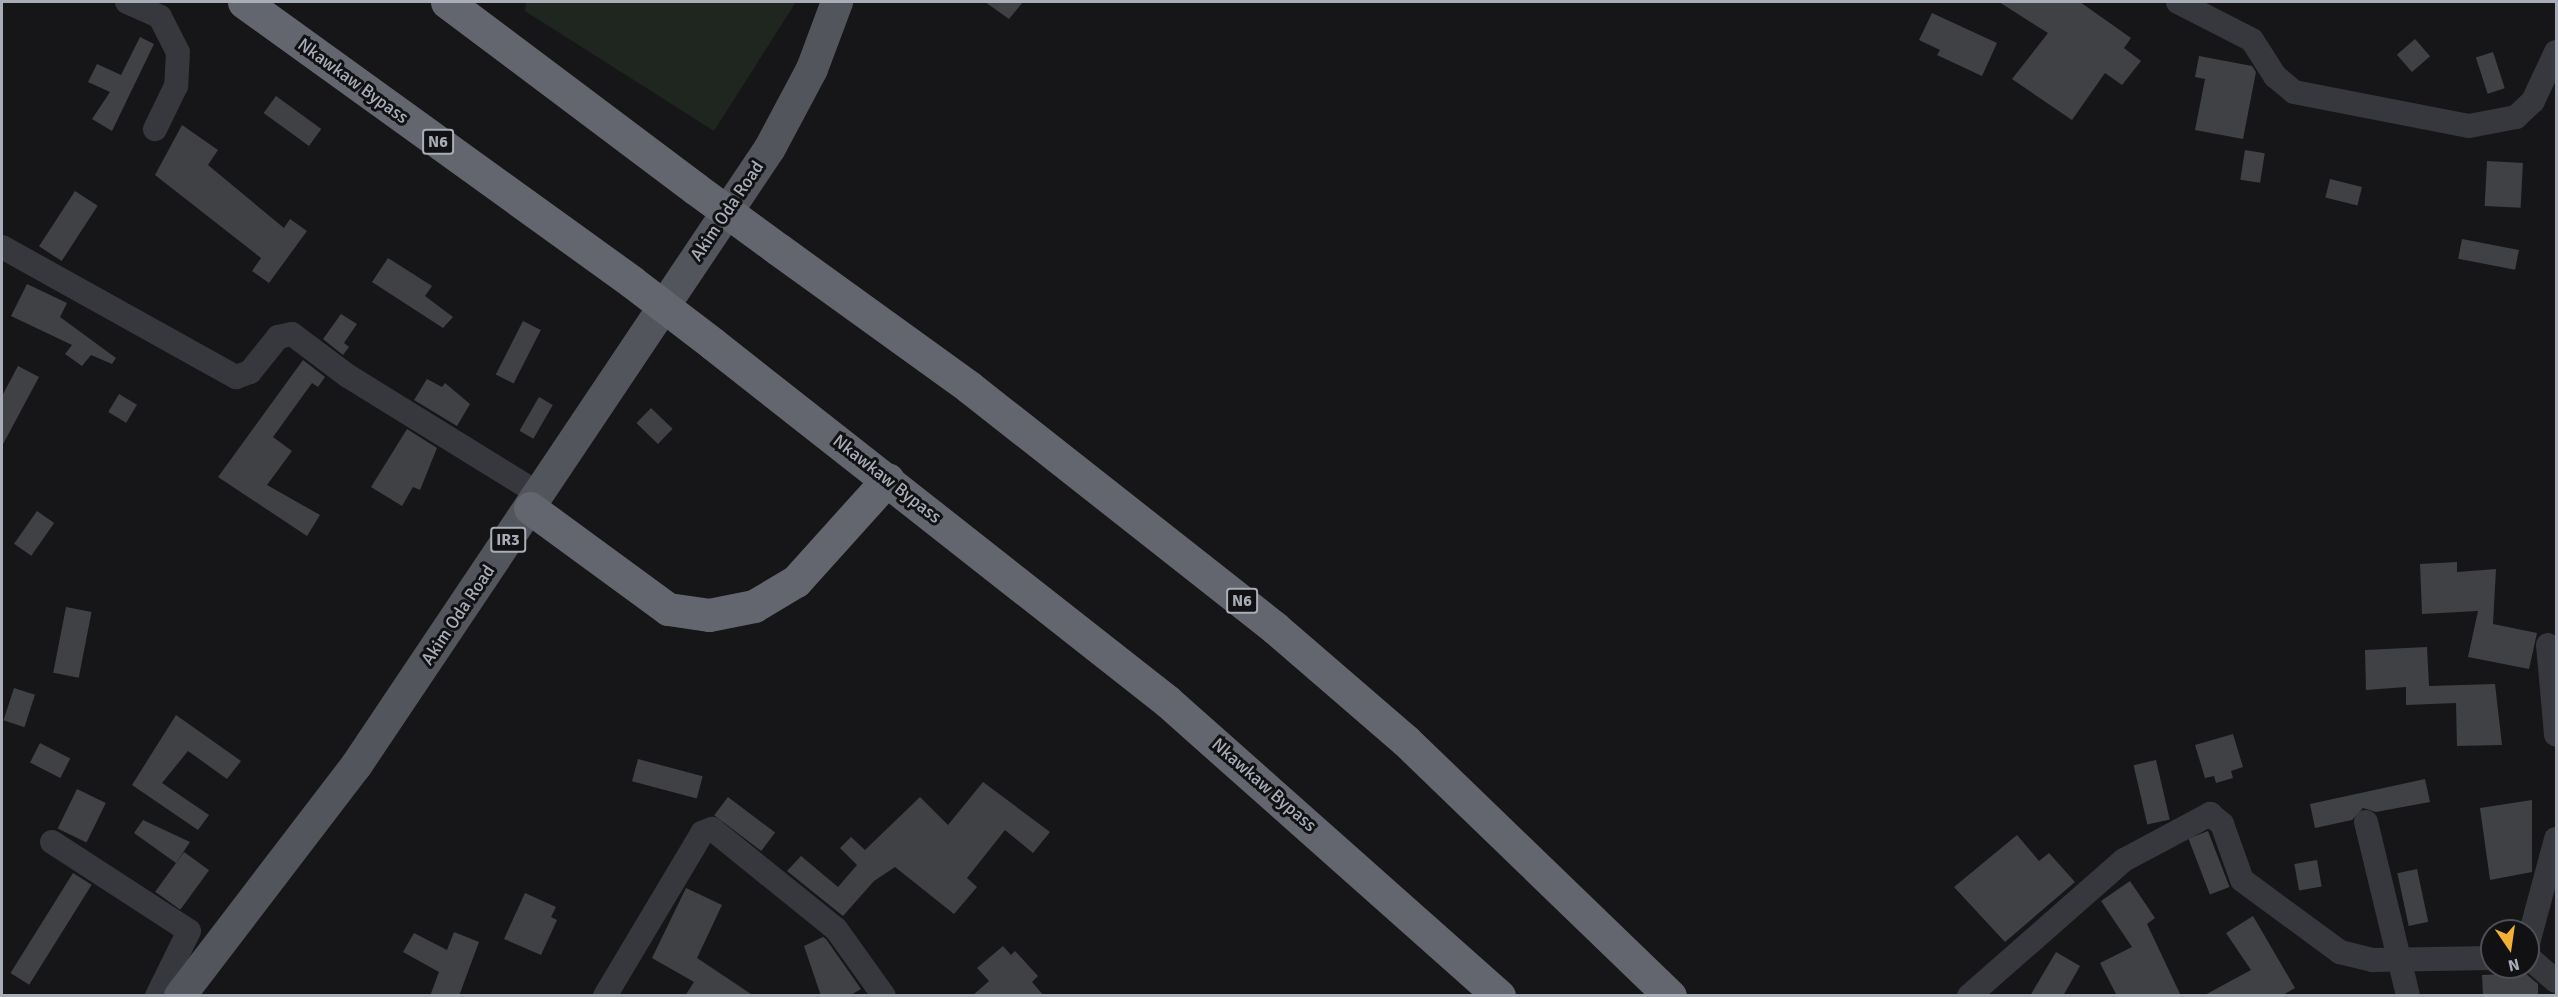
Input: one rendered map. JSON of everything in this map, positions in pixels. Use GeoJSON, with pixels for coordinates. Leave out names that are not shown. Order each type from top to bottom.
{"type":"FeatureCollection","features":[{"type":"Feature","properties":{"kind":"highway","name":"Nkawkaw Bypass"},"geometry":{"type":"LineString","coordinates":[[243,2],[632,282],[888,479],[1167,701],[1499,996]]}},
{"type":"Feature","properties":{"kind":"highway","name":"N6"},"geometry":{"type":"LineString","coordinates":[[467,8],[696,189],[969,387],[1275,628],[1406,741],[1670,996]]}},
{"type":"Feature","properties":{"kind":"highway"},"geometry":{"type":"LineString","coordinates":[[534,501],[668,609],[709,615],[754,606],[795,581],[888,479]]}},
{"type":"Feature","properties":{"kind":"main road","name":"Akim Oda Road"},"geometry":{"type":"LineString","coordinates":[[180,996],[356,766],[770,147],[812,69],[837,2]]}},
{"type":"Feature","properties":{"kind":"street"},"geometry":{"type":"LineString","coordinates":[[127,2],[159,17],[178,52],[176,86],[155,129]]}},
{"type":"Feature","properties":{"kind":"street"},"geometry":{"type":"LineString","coordinates":[[2178,2],[2252,40],[2275,76],[2294,92],[2469,126],[2516,117],[2533,101],[2556,52]]}},
{"type":"Feature","properties":{"kind":"street"},"geometry":{"type":"LineString","coordinates":[[2,247],[236,377],[250,372],[278,337],[292,334],[348,376],[534,501]]}},
{"type":"Feature","properties":{"kind":"street"},"geometry":{"type":"LineString","coordinates":[[2548,645],[2556,735]]}},
{"type":"Feature","properties":{"kind":"street"},"geometry":{"type":"LineString","coordinates":[[1969,996],[2124,860],[2210,814],[2222,824],[2242,880],[2263,899],[2340,952],[2398,960],[2480,958]]}},
{"type":"Feature","properties":{"kind":"street"},"geometry":{"type":"LineString","coordinates":[[2366,822],[2408,996]]}},
{"type":"Feature","properties":{"kind":"street"},"geometry":{"type":"LineString","coordinates":[[605,996],[691,851],[712,829],[836,929],[884,996]]}},
{"type":"Feature","properties":{"kind":"street"},"geometry":{"type":"LineString","coordinates":[[2534,919],[2556,839]]}},
{"type":"Feature","properties":{"kind":"street"},"geometry":{"type":"LineString","coordinates":[[52,842],[189,931],[157,996]]}},
{"type":"Feature","properties":{"kind":"street"},"geometry":{"type":"LineString","coordinates":[[2540,967],[2556,981]]}},
{"type":"Feature","properties":{"kind":"shaded area"},"geometry":{"type":"Polygon","coordinates":[[[526,2],[796,2],[714,131],[525,11],[526,2]]]}},
{"type":"Feature","properties":{"kind":"building"},"geometry":{"type":"Polygon","coordinates":[[[985,2],[1023,2],[1009,19],[985,2]]]}},
{"type":"Feature","properties":{"kind":"building"},"geometry":{"type":"Polygon","coordinates":[[[1999,2],[2080,2],[2131,38],[2124,48],[2141,61],[2122,85],[2105,73],[2072,120],[2012,79],[2048,33],[1999,2]]]}},
{"type":"Feature","properties":{"kind":"building"},"geometry":{"type":"Polygon","coordinates":[[[1932,13],[1997,43],[1982,76],[1937,55],[1940,50],[1919,40],[1932,13]]]}},
{"type":"Feature","properties":{"kind":"building"},"geometry":{"type":"Polygon","coordinates":[[[140,37],[154,44],[112,131],[92,119],[110,92],[88,82],[97,64],[121,75],[140,37]]]}},
{"type":"Feature","properties":{"kind":"building"},"geometry":{"type":"Polygon","coordinates":[[[2415,39],[2430,56],[2412,72],[2397,55],[2415,39]]]}},
{"type":"Feature","properties":{"kind":"building"},"geometry":{"type":"Polygon","coordinates":[[[2493,52],[2505,88],[2488,94],[2476,58],[2493,52]]]}},
{"type":"Feature","properties":{"kind":"building"},"geometry":{"type":"Polygon","coordinates":[[[2199,56],[2252,66],[2256,72],[2243,139],[2195,130],[2205,79],[2195,77],[2199,56]]]}},
{"type":"Feature","properties":{"kind":"building"},"geometry":{"type":"Polygon","coordinates":[[[276,96],[321,129],[309,146],[264,113],[276,96]]]}},
{"type":"Feature","properties":{"kind":"building"},"geometry":{"type":"Polygon","coordinates":[[[182,125],[218,150],[208,165],[284,228],[290,219],[307,231],[269,283],[252,271],[261,258],[155,175],[182,125]]]}},
{"type":"Feature","properties":{"kind":"building"},"geometry":{"type":"Polygon","coordinates":[[[2245,150],[2265,153],[2260,183],[2240,180],[2245,150]]]}},
{"type":"Feature","properties":{"kind":"building"},"geometry":{"type":"Polygon","coordinates":[[[2487,161],[2523,163],[2521,208],[2485,206],[2487,161]]]}},
{"type":"Feature","properties":{"kind":"building"},"geometry":{"type":"Polygon","coordinates":[[[2330,179],[2362,187],[2357,205],[2325,197],[2330,179]]]}},
{"type":"Feature","properties":{"kind":"building"},"geometry":{"type":"Polygon","coordinates":[[[75,191],[98,206],[62,261],[39,246],[75,191]]]}},
{"type":"Feature","properties":{"kind":"building"},"geometry":{"type":"Polygon","coordinates":[[[2462,239],[2519,250],[2515,270],[2458,259],[2462,239]]]}},
{"type":"Feature","properties":{"kind":"building"},"geometry":{"type":"Polygon","coordinates":[[[388,258],[432,286],[425,296],[453,317],[443,328],[372,282],[388,258]]]}},
{"type":"Feature","properties":{"kind":"building"},"geometry":{"type":"Polygon","coordinates":[[[27,284],[67,303],[60,317],[116,358],[112,364],[91,355],[82,366],[65,354],[72,345],[11,316],[27,284]]]}},
{"type":"Feature","properties":{"kind":"building"},"geometry":{"type":"Polygon","coordinates":[[[341,314],[357,324],[344,343],[349,347],[343,355],[323,339],[341,314]]]}},
{"type":"Feature","properties":{"kind":"building"},"geometry":{"type":"Polygon","coordinates":[[[523,321],[541,330],[514,384],[496,374],[523,321]]]}},
{"type":"Feature","properties":{"kind":"building"},"geometry":{"type":"Polygon","coordinates":[[[303,360],[325,377],[318,387],[312,383],[273,437],[292,451],[267,485],[320,515],[307,536],[218,477],[303,360]]]}},
{"type":"Feature","properties":{"kind":"building"},"geometry":{"type":"Polygon","coordinates":[[[18,366],[39,377],[2,446],[2,396],[18,366]]]}},
{"type":"Feature","properties":{"kind":"building"},"geometry":{"type":"Polygon","coordinates":[[[427,379],[442,387],[445,383],[470,404],[457,426],[414,400],[427,379]]]}},
{"type":"Feature","properties":{"kind":"building"},"geometry":{"type":"Polygon","coordinates":[[[119,394],[137,405],[126,423],[108,412],[119,394]]]}},
{"type":"Feature","properties":{"kind":"building"},"geometry":{"type":"Polygon","coordinates":[[[539,397],[553,405],[533,439],[520,431],[539,397]]]}},
{"type":"Feature","properties":{"kind":"building"},"geometry":{"type":"Polygon","coordinates":[[[651,408],[673,429],[658,444],[636,423],[651,408]]]}},
{"type":"Feature","properties":{"kind":"building"},"geometry":{"type":"Polygon","coordinates":[[[407,429],[437,448],[420,490],[413,487],[402,506],[371,487],[407,429]]]}},
{"type":"Feature","properties":{"kind":"building"},"geometry":{"type":"Polygon","coordinates":[[[37,511],[54,523],[31,556],[14,544],[37,511]]]}},
{"type":"Feature","properties":{"kind":"building"},"geometry":{"type":"Polygon","coordinates":[[[2457,562],[2457,572],[2496,569],[2493,624],[2537,633],[2529,669],[2468,657],[2478,611],[2422,614],[2420,564],[2457,562]]]}},
{"type":"Feature","properties":{"kind":"building"},"geometry":{"type":"Polygon","coordinates":[[[66,607],[92,612],[79,678],[53,673],[66,607]]]}},
{"type":"Feature","properties":{"kind":"building"},"geometry":{"type":"Polygon","coordinates":[[[2427,647],[2429,686],[2495,684],[2502,745],[2457,746],[2456,703],[2406,705],[2406,687],[2366,690],[2365,650],[2427,647]]]}},
{"type":"Feature","properties":{"kind":"building"},"geometry":{"type":"Polygon","coordinates":[[[14,688],[35,695],[24,727],[3,720],[14,688]]]}},
{"type":"Feature","properties":{"kind":"building"},"geometry":{"type":"Polygon","coordinates":[[[176,715],[241,761],[227,779],[188,751],[162,783],[209,815],[198,830],[132,785],[176,715]]]}},
{"type":"Feature","properties":{"kind":"building"},"geometry":{"type":"Polygon","coordinates":[[[2233,734],[2243,767],[2231,771],[2233,778],[2216,783],[2214,776],[2205,778],[2195,745],[2233,734]]]}},
{"type":"Feature","properties":{"kind":"building"},"geometry":{"type":"Polygon","coordinates":[[[40,743],[70,758],[60,778],[30,763],[40,743]]]}},
{"type":"Feature","properties":{"kind":"building"},"geometry":{"type":"Polygon","coordinates":[[[638,759],[703,776],[697,799],[632,781],[638,759]]]}},
{"type":"Feature","properties":{"kind":"building"},"geometry":{"type":"Polygon","coordinates":[[[2156,760],[2170,819],[2147,825],[2134,765],[2156,760]]]}},
{"type":"Feature","properties":{"kind":"building"},"geometry":{"type":"Polygon","coordinates":[[[2425,779],[2430,802],[2376,812],[2363,808],[2352,820],[2315,828],[2310,804],[2425,779]]]}},
{"type":"Feature","properties":{"kind":"building"},"geometry":{"type":"Polygon","coordinates":[[[983,782],[1050,832],[1033,853],[1005,830],[967,878],[977,887],[954,914],[895,867],[874,881],[843,916],[787,871],[801,856],[838,887],[857,865],[840,848],[851,837],[865,850],[920,797],[948,825],[983,782]]]}},
{"type":"Feature","properties":{"kind":"building"},"geometry":{"type":"Polygon","coordinates":[[[77,789],[106,803],[86,843],[58,829],[77,789]]]}},
{"type":"Feature","properties":{"kind":"building"},"geometry":{"type":"Polygon","coordinates":[[[728,797],[775,833],[761,851],[714,815],[728,797]]]}},
{"type":"Feature","properties":{"kind":"building"},"geometry":{"type":"Polygon","coordinates":[[[2532,800],[2532,872],[2490,880],[2480,808],[2532,800]]]}},
{"type":"Feature","properties":{"kind":"building"},"geometry":{"type":"Polygon","coordinates":[[[143,820],[190,842],[176,863],[134,833],[143,820]]]}},
{"type":"Feature","properties":{"kind":"building"},"geometry":{"type":"Polygon","coordinates":[[[2208,831],[2230,887],[2210,895],[2188,839],[2208,831]]]}},
{"type":"Feature","properties":{"kind":"building"},"geometry":{"type":"Polygon","coordinates":[[[2017,835],[2039,861],[2049,853],[2075,882],[2005,942],[1954,887],[2017,835]]]}},
{"type":"Feature","properties":{"kind":"building"},"geometry":{"type":"Polygon","coordinates":[[[184,852],[209,870],[180,910],[155,892],[184,852]]]}},
{"type":"Feature","properties":{"kind":"building"},"geometry":{"type":"Polygon","coordinates":[[[2317,860],[2322,887],[2299,891],[2294,864],[2317,860]]]}},
{"type":"Feature","properties":{"kind":"building"},"geometry":{"type":"Polygon","coordinates":[[[2417,869],[2428,922],[2409,926],[2397,873],[2417,869]]]}},
{"type":"Feature","properties":{"kind":"building"},"geometry":{"type":"Polygon","coordinates":[[[73,873],[92,885],[29,985],[10,973],[73,873]]]}},
{"type":"Feature","properties":{"kind":"building"},"geometry":{"type":"Polygon","coordinates":[[[2130,881],[2155,918],[2147,924],[2181,996],[2117,996],[2100,963],[2132,947],[2101,901],[2130,881]]]}},
{"type":"Feature","properties":{"kind":"building"},"geometry":{"type":"Polygon","coordinates":[[[686,888],[722,905],[697,958],[754,996],[685,996],[694,982],[652,958],[686,888]]]}},
{"type":"Feature","properties":{"kind":"building"},"geometry":{"type":"Polygon","coordinates":[[[525,893],[556,907],[551,917],[557,920],[541,955],[504,939],[525,893]]]}},
{"type":"Feature","properties":{"kind":"building"},"geometry":{"type":"Polygon","coordinates":[[[2253,916],[2295,988],[2281,996],[2203,996],[2251,970],[2226,933],[2253,916]]]}},
{"type":"Feature","properties":{"kind":"building"},"geometry":{"type":"Polygon","coordinates":[[[454,932],[479,942],[459,996],[430,996],[439,972],[403,952],[414,933],[447,950],[454,932]]]}},
{"type":"Feature","properties":{"kind":"building"},"geometry":{"type":"Polygon","coordinates":[[[823,937],[861,989],[849,996],[821,996],[804,946],[823,937]]]}},
{"type":"Feature","properties":{"kind":"building"},"geometry":{"type":"Polygon","coordinates":[[[1003,946],[1011,955],[1015,951],[1038,976],[1032,982],[1044,996],[972,996],[989,981],[977,968],[1003,946]]]}},
{"type":"Feature","properties":{"kind":"building"},"geometry":{"type":"Polygon","coordinates":[[[2056,952],[2080,966],[2063,996],[2030,996],[2056,952]]]}},
{"type":"Feature","properties":{"kind":"building"},"geometry":{"type":"Polygon","coordinates":[[[2482,979],[2532,979],[2538,984],[2538,996],[2483,996],[2482,979]]]}}]}
